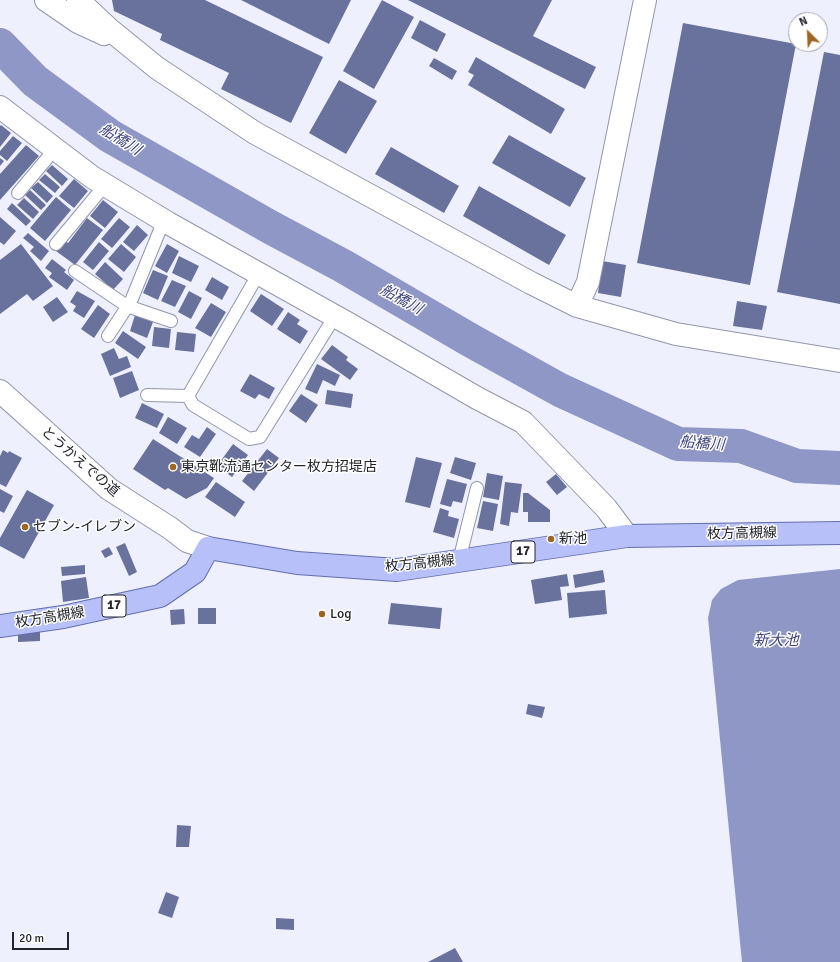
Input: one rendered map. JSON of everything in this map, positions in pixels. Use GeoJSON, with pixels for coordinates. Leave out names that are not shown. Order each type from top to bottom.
{"type":"FeatureCollection","features":[{"type":"Feature","properties":{"kind":"main road","name":"枚方高槻線"},"geometry":{"type":"LineString","coordinates":[[0,626],[63,617],[160,596],[195,572],[208,548],[297,564],[397,570],[627,536],[840,533]]}},
{"type":"Feature","properties":{"kind":"street"},"geometry":{"type":"LineString","coordinates":[[46,0],[78,22],[104,34],[109,29]]}},
{"type":"Feature","properties":{"kind":"street"},"geometry":{"type":"LineString","coordinates":[[577,306],[588,282],[645,0]]}},
{"type":"Feature","properties":{"kind":"street"},"geometry":{"type":"LineString","coordinates":[[86,3],[109,29],[157,68],[255,133],[531,283],[577,306],[676,334],[840,361]]}},
{"type":"Feature","properties":{"kind":"street"},"geometry":{"type":"LineString","coordinates":[[2,113],[106,186],[478,398],[523,422],[606,508],[627,536]]}},
{"type":"Feature","properties":{"kind":"street","name":"とうかえでの道"},"geometry":{"type":"LineString","coordinates":[[0,392],[109,489],[187,540],[208,548]]}},
{"type":"Feature","properties":{"kind":"lane"},"geometry":{"type":"LineString","coordinates":[[18,193],[55,149]]}},
{"type":"Feature","properties":{"kind":"lane"},"geometry":{"type":"LineString","coordinates":[[56,244],[106,186]]}},
{"type":"Feature","properties":{"kind":"lane"},"geometry":{"type":"LineString","coordinates":[[108,336],[131,301],[164,220]]}},
{"type":"Feature","properties":{"kind":"lane"},"geometry":{"type":"LineString","coordinates":[[75,271],[128,306],[171,322]]}},
{"type":"Feature","properties":{"kind":"lane"},"geometry":{"type":"LineString","coordinates":[[188,396],[259,273]]}},
{"type":"Feature","properties":{"kind":"lane"},"geometry":{"type":"LineString","coordinates":[[188,396],[193,405],[249,439],[260,437],[335,316]]}},
{"type":"Feature","properties":{"kind":"lane"},"geometry":{"type":"LineString","coordinates":[[147,395],[188,396]]}},
{"type":"Feature","properties":{"kind":"lane"},"geometry":{"type":"LineString","coordinates":[[459,561],[477,488]]}},
{"type":"Feature","properties":{"kind":"water","name":"新大池"},"geometry":{"type":"Polygon","coordinates":[[[840,569],[840,962],[742,962],[708,618],[712,600],[721,589],[738,580],[840,569]]]}},
{"type":"Feature","properties":{"kind":"building"},"geometry":{"type":"Polygon","coordinates":[[[112,0],[205,0],[323,57],[291,123],[221,89],[229,73],[160,40],[162,34],[114,11],[112,0]]]}},
{"type":"Feature","properties":{"kind":"building"},"geometry":{"type":"Polygon","coordinates":[[[241,0],[351,0],[329,44],[241,0]]]}},
{"type":"Feature","properties":{"kind":"building"},"geometry":{"type":"Polygon","coordinates":[[[382,0],[414,17],[374,89],[343,71],[382,0]]]}},
{"type":"Feature","properties":{"kind":"building"},"geometry":{"type":"Polygon","coordinates":[[[408,0],[552,0],[533,36],[596,67],[585,89],[408,0]]]}},
{"type":"Feature","properties":{"kind":"building"},"geometry":{"type":"Polygon","coordinates":[[[420,20],[446,34],[437,52],[411,38],[420,20]]]}},
{"type":"Feature","properties":{"kind":"building"},"geometry":{"type":"Polygon","coordinates":[[[683,23],[788,43],[788,52],[794,52],[750,285],[637,263],[683,23]]]}},
{"type":"Feature","properties":{"kind":"building"},"geometry":{"type":"Polygon","coordinates":[[[824,52],[840,55],[840,304],[777,292],[824,52]]]}},
{"type":"Feature","properties":{"kind":"building"},"geometry":{"type":"Polygon","coordinates":[[[476,57],[565,109],[551,134],[468,85],[474,75],[468,72],[476,57]]]}},
{"type":"Feature","properties":{"kind":"building"},"geometry":{"type":"Polygon","coordinates":[[[434,58],[457,71],[452,80],[429,66],[434,58]]]}},
{"type":"Feature","properties":{"kind":"building"},"geometry":{"type":"Polygon","coordinates":[[[339,80],[377,101],[346,154],[309,133],[339,80]]]}},
{"type":"Feature","properties":{"kind":"building"},"geometry":{"type":"Polygon","coordinates":[[[1,125],[11,133],[0,147],[0,126],[1,125]]]}},
{"type":"Feature","properties":{"kind":"building"},"geometry":{"type":"Polygon","coordinates":[[[509,135],[586,178],[570,207],[492,163],[509,135]]]}},
{"type":"Feature","properties":{"kind":"building"},"geometry":{"type":"Polygon","coordinates":[[[13,136],[22,143],[7,161],[0,155],[0,151],[13,136]]]}},
{"type":"Feature","properties":{"kind":"building"},"geometry":{"type":"Polygon","coordinates":[[[26,145],[39,156],[0,200],[0,174],[26,145]]]}},
{"type":"Feature","properties":{"kind":"building"},"geometry":{"type":"Polygon","coordinates":[[[391,147],[459,186],[444,213],[375,174],[391,147]]]}},
{"type":"Feature","properties":{"kind":"building"},"geometry":{"type":"Polygon","coordinates":[[[0,158],[4,161],[0,166],[0,158]]]}},
{"type":"Feature","properties":{"kind":"building"},"geometry":{"type":"Polygon","coordinates":[[[52,165],[68,179],[62,186],[46,171],[52,165]]]}},
{"type":"Feature","properties":{"kind":"building"},"geometry":{"type":"Polygon","coordinates":[[[45,174],[60,187],[55,193],[39,180],[45,174]]]}},
{"type":"Feature","properties":{"kind":"building"},"geometry":{"type":"Polygon","coordinates":[[[74,179],[88,191],[74,208],[59,196],[74,179]]]}},
{"type":"Feature","properties":{"kind":"building"},"geometry":{"type":"Polygon","coordinates":[[[38,182],[53,196],[47,203],[31,188],[38,182]]]}},
{"type":"Feature","properties":{"kind":"building"},"geometry":{"type":"Polygon","coordinates":[[[479,186],[566,235],[549,265],[463,216],[479,186]]]}},
{"type":"Feature","properties":{"kind":"building"},"geometry":{"type":"Polygon","coordinates":[[[30,190],[46,205],[41,210],[25,195],[30,190]]]}},
{"type":"Feature","properties":{"kind":"building"},"geometry":{"type":"Polygon","coordinates":[[[56,197],[71,210],[45,241],[30,228],[56,197]]]}},
{"type":"Feature","properties":{"kind":"building"},"geometry":{"type":"Polygon","coordinates":[[[24,198],[39,212],[33,219],[17,205],[24,198]]]}},
{"type":"Feature","properties":{"kind":"building"},"geometry":{"type":"Polygon","coordinates":[[[103,200],[118,212],[105,228],[90,216],[103,200]]]}},
{"type":"Feature","properties":{"kind":"building"},"geometry":{"type":"Polygon","coordinates":[[[12,203],[31,221],[26,226],[7,209],[12,203]]]}},
{"type":"Feature","properties":{"kind":"building"},"geometry":{"type":"Polygon","coordinates":[[[0,217],[16,231],[4,245],[0,242],[0,217]]]}},
{"type":"Feature","properties":{"kind":"building"},"geometry":{"type":"Polygon","coordinates":[[[87,218],[103,230],[75,265],[56,251],[64,240],[68,243],[87,218]]]}},
{"type":"Feature","properties":{"kind":"building"},"geometry":{"type":"Polygon","coordinates":[[[119,218],[130,227],[112,248],[101,239],[119,218]]]}},
{"type":"Feature","properties":{"kind":"building"},"geometry":{"type":"Polygon","coordinates":[[[137,225],[148,235],[134,251],[123,242],[137,225]]]}},
{"type":"Feature","properties":{"kind":"building"},"geometry":{"type":"Polygon","coordinates":[[[28,233],[49,251],[41,261],[30,251],[34,247],[23,238],[28,233]]]}},
{"type":"Feature","properties":{"kind":"building"},"geometry":{"type":"Polygon","coordinates":[[[99,242],[109,251],[93,270],[83,262],[99,242]]]}},
{"type":"Feature","properties":{"kind":"building"},"geometry":{"type":"Polygon","coordinates":[[[21,244],[53,286],[33,301],[27,294],[0,314],[0,260],[21,244]]]}},
{"type":"Feature","properties":{"kind":"building"},"geometry":{"type":"Polygon","coordinates":[[[121,244],[136,257],[124,272],[108,259],[121,244]]]}},
{"type":"Feature","properties":{"kind":"building"},"geometry":{"type":"Polygon","coordinates":[[[167,244],[179,251],[167,273],[155,266],[167,244]]]}},
{"type":"Feature","properties":{"kind":"building"},"geometry":{"type":"Polygon","coordinates":[[[179,256],[199,266],[191,282],[172,273],[179,256]]]}},
{"type":"Feature","properties":{"kind":"building"},"geometry":{"type":"Polygon","coordinates":[[[52,259],[66,270],[64,272],[74,280],[67,290],[49,277],[52,273],[45,268],[52,259]]]}},
{"type":"Feature","properties":{"kind":"building"},"geometry":{"type":"Polygon","coordinates":[[[602,261],[626,265],[621,297],[598,293],[602,261]]]}},
{"type":"Feature","properties":{"kind":"building"},"geometry":{"type":"Polygon","coordinates":[[[105,262],[123,279],[113,290],[95,274],[105,262]]]}},
{"type":"Feature","properties":{"kind":"building"},"geometry":{"type":"Polygon","coordinates":[[[153,270],[168,276],[158,300],[143,293],[153,270]]]}},
{"type":"Feature","properties":{"kind":"building"},"geometry":{"type":"Polygon","coordinates":[[[212,277],[229,287],[222,300],[205,290],[212,277]]]}},
{"type":"Feature","properties":{"kind":"building"},"geometry":{"type":"Polygon","coordinates":[[[172,280],[186,286],[175,307],[161,301],[172,280]]]}},
{"type":"Feature","properties":{"kind":"building"},"geometry":{"type":"Polygon","coordinates":[[[77,291],[95,301],[84,318],[73,311],[76,306],[70,302],[77,291]]]}},
{"type":"Feature","properties":{"kind":"building"},"geometry":{"type":"Polygon","coordinates":[[[189,291],[202,298],[191,319],[178,312],[189,291]]]}},
{"type":"Feature","properties":{"kind":"building"},"geometry":{"type":"Polygon","coordinates":[[[261,294],[284,309],[272,326],[250,311],[261,294]]]}},
{"type":"Feature","properties":{"kind":"building"},"geometry":{"type":"Polygon","coordinates":[[[57,297],[68,312],[53,322],[43,307],[57,297]]]}},
{"type":"Feature","properties":{"kind":"building"},"geometry":{"type":"Polygon","coordinates":[[[737,301],[767,306],[762,330],[733,326],[737,301]]]}},
{"type":"Feature","properties":{"kind":"building"},"geometry":{"type":"Polygon","coordinates":[[[211,303],[226,312],[211,337],[195,328],[211,303]]]}},
{"type":"Feature","properties":{"kind":"building"},"geometry":{"type":"Polygon","coordinates":[[[98,305],[110,314],[94,338],[81,329],[98,305]]]}},
{"type":"Feature","properties":{"kind":"building"},"geometry":{"type":"Polygon","coordinates":[[[288,312],[300,320],[297,324],[308,331],[300,344],[277,329],[288,312]]]}},
{"type":"Feature","properties":{"kind":"building"},"geometry":{"type":"Polygon","coordinates":[[[135,315],[153,322],[147,338],[130,331],[135,315]]]}},
{"type":"Feature","properties":{"kind":"building"},"geometry":{"type":"Polygon","coordinates":[[[154,327],[171,329],[169,348],[152,346],[154,327]]]}},
{"type":"Feature","properties":{"kind":"building"},"geometry":{"type":"Polygon","coordinates":[[[123,331],[146,347],[138,359],[115,343],[123,331]]]}},
{"type":"Feature","properties":{"kind":"building"},"geometry":{"type":"Polygon","coordinates":[[[177,332],[196,334],[194,352],[175,350],[177,332]]]}},
{"type":"Feature","properties":{"kind":"building"},"geometry":{"type":"Polygon","coordinates":[[[332,345],[348,357],[346,360],[358,369],[350,380],[321,359],[332,345]]]}},
{"type":"Feature","properties":{"kind":"building"},"geometry":{"type":"Polygon","coordinates":[[[114,348],[119,359],[127,356],[131,367],[110,376],[101,354],[114,348]]]}},
{"type":"Feature","properties":{"kind":"building"},"geometry":{"type":"Polygon","coordinates":[[[317,364],[340,375],[335,386],[323,380],[317,394],[305,389],[317,364]]]}},
{"type":"Feature","properties":{"kind":"building"},"geometry":{"type":"Polygon","coordinates":[[[132,371],[139,390],[120,398],[113,378],[132,371]]]}},
{"type":"Feature","properties":{"kind":"building"},"geometry":{"type":"Polygon","coordinates":[[[250,374],[275,388],[269,399],[259,394],[255,399],[240,391],[250,374]]]}},
{"type":"Feature","properties":{"kind":"building"},"geometry":{"type":"Polygon","coordinates":[[[327,390],[353,394],[351,408],[325,404],[327,390]]]}},
{"type":"Feature","properties":{"kind":"building"},"geometry":{"type":"Polygon","coordinates":[[[301,394],[318,405],[306,423],[289,411],[301,394]]]}},
{"type":"Feature","properties":{"kind":"building"},"geometry":{"type":"Polygon","coordinates":[[[142,403],[164,414],[157,428],[135,418],[142,403]]]}},
{"type":"Feature","properties":{"kind":"building"},"geometry":{"type":"Polygon","coordinates":[[[168,417],[187,428],[177,444],[159,433],[168,417]]]}},
{"type":"Feature","properties":{"kind":"building"},"geometry":{"type":"Polygon","coordinates":[[[207,427],[216,434],[200,457],[184,447],[192,435],[199,439],[207,427]]]}},
{"type":"Feature","properties":{"kind":"building"},"geometry":{"type":"Polygon","coordinates":[[[153,439],[214,478],[207,488],[186,499],[168,488],[165,490],[133,469],[153,439]]]}},
{"type":"Feature","properties":{"kind":"building"},"geometry":{"type":"Polygon","coordinates":[[[233,444],[248,455],[232,477],[217,466],[233,444]]]}},
{"type":"Feature","properties":{"kind":"building"},"geometry":{"type":"Polygon","coordinates":[[[267,449],[279,458],[254,491],[242,481],[267,449]]]}},
{"type":"Feature","properties":{"kind":"building"},"geometry":{"type":"Polygon","coordinates":[[[3,450],[8,453],[9,451],[22,458],[6,487],[0,484],[0,456],[3,450]]]}},
{"type":"Feature","properties":{"kind":"building"},"geometry":{"type":"Polygon","coordinates":[[[416,457],[442,463],[430,508],[405,502],[416,457]]]}},
{"type":"Feature","properties":{"kind":"building"},"geometry":{"type":"Polygon","coordinates":[[[455,457],[476,463],[471,480],[450,473],[455,457]]]}},
{"type":"Feature","properties":{"kind":"building"},"geometry":{"type":"Polygon","coordinates":[[[487,473],[503,476],[499,500],[483,497],[487,473]]]}},
{"type":"Feature","properties":{"kind":"building"},"geometry":{"type":"Polygon","coordinates":[[[556,474],[567,487],[557,495],[546,482],[556,474]]]}},
{"type":"Feature","properties":{"kind":"building"},"geometry":{"type":"Polygon","coordinates":[[[447,479],[467,484],[462,503],[453,501],[451,507],[440,504],[447,479]]]}},
{"type":"Feature","properties":{"kind":"building"},"geometry":{"type":"Polygon","coordinates":[[[216,482],[245,502],[235,517],[205,497],[216,482]]]}},
{"type":"Feature","properties":{"kind":"building"},"geometry":{"type":"Polygon","coordinates":[[[505,482],[522,484],[518,513],[511,512],[509,526],[500,524],[505,482]]]}},
{"type":"Feature","properties":{"kind":"building"},"geometry":{"type":"Polygon","coordinates":[[[0,489],[13,496],[4,513],[0,511],[0,489]]]}},
{"type":"Feature","properties":{"kind":"building"},"geometry":{"type":"Polygon","coordinates":[[[27,490],[54,505],[24,559],[0,546],[0,538],[27,490]]]}},
{"type":"Feature","properties":{"kind":"building"},"geometry":{"type":"Polygon","coordinates":[[[523,493],[528,493],[550,510],[550,522],[528,522],[528,512],[523,512],[523,493]]]}},
{"type":"Feature","properties":{"kind":"building"},"geometry":{"type":"Polygon","coordinates":[[[483,501],[498,504],[493,531],[477,528],[483,501]]]}},
{"type":"Feature","properties":{"kind":"building"},"geometry":{"type":"Polygon","coordinates":[[[440,508],[449,511],[448,516],[459,519],[454,538],[433,532],[440,508]]]}},
{"type":"Feature","properties":{"kind":"building"},"geometry":{"type":"Polygon","coordinates":[[[125,543],[137,572],[129,576],[116,547],[125,543]]]}},
{"type":"Feature","properties":{"kind":"building"},"geometry":{"type":"Polygon","coordinates":[[[109,547],[113,554],[105,558],[101,551],[109,547]]]}},
{"type":"Feature","properties":{"kind":"building"},"geometry":{"type":"Polygon","coordinates":[[[85,565],[85,574],[62,576],[61,567],[85,565]]]}},
{"type":"Feature","properties":{"kind":"building"},"geometry":{"type":"Polygon","coordinates":[[[603,570],[605,582],[575,588],[573,575],[603,570]]]}},
{"type":"Feature","properties":{"kind":"building"},"geometry":{"type":"Polygon","coordinates":[[[567,574],[569,586],[560,587],[562,600],[535,604],[531,580],[567,574]]]}},
{"type":"Feature","properties":{"kind":"building"},"geometry":{"type":"Polygon","coordinates":[[[86,577],[89,598],[63,602],[61,581],[86,577]]]}},
{"type":"Feature","properties":{"kind":"building"},"geometry":{"type":"Polygon","coordinates":[[[605,590],[607,614],[569,618],[567,593],[605,590]]]}},
{"type":"Feature","properties":{"kind":"building"},"geometry":{"type":"Polygon","coordinates":[[[391,603],[442,608],[440,629],[388,624],[391,603]]]}},
{"type":"Feature","properties":{"kind":"building"},"geometry":{"type":"Polygon","coordinates":[[[198,608],[216,608],[216,624],[198,624],[198,608]]]}},
{"type":"Feature","properties":{"kind":"building"},"geometry":{"type":"Polygon","coordinates":[[[184,609],[185,624],[171,625],[170,610],[184,609]]]}},
{"type":"Feature","properties":{"kind":"building"},"geometry":{"type":"Polygon","coordinates":[[[18,630],[40,630],[40,641],[18,642],[18,630]]]}},
{"type":"Feature","properties":{"kind":"building"},"geometry":{"type":"Polygon","coordinates":[[[528,704],[545,707],[542,718],[526,714],[528,704]]]}},
{"type":"Feature","properties":{"kind":"building"},"geometry":{"type":"Polygon","coordinates":[[[177,825],[191,826],[189,847],[176,847],[177,825]]]}},
{"type":"Feature","properties":{"kind":"building"},"geometry":{"type":"Polygon","coordinates":[[[166,892],[179,897],[172,918],[158,913],[166,892]]]}},
{"type":"Feature","properties":{"kind":"building"},"geometry":{"type":"Polygon","coordinates":[[[276,918],[294,919],[294,930],[276,929],[276,918]]]}},
{"type":"Feature","properties":{"kind":"building"},"geometry":{"type":"Polygon","coordinates":[[[455,948],[463,962],[428,962],[455,948]]]}},
{"type":"Feature","properties":{"kind":"waterway","name":"船橋川"},"geometry":{"type":"LineString","coordinates":[[0,45],[35,81],[110,136],[270,227],[343,266],[470,340],[560,390],[678,444],[741,446],[797,466],[840,468]]}},
{"type":"Feature","properties":{"kind":"place","name":"東京靴流通センター枚方招堤店"},"geometry":{"type":"Point","coordinates":[173,467]}},
{"type":"Feature","properties":{"kind":"place","name":"セブン-イレブン"},"geometry":{"type":"Point","coordinates":[25,527]}},
{"type":"Feature","properties":{"kind":"place","name":"新池"},"geometry":{"type":"Point","coordinates":[551,539]}},
{"type":"Feature","properties":{"kind":"place","name":"Log"},"geometry":{"type":"Point","coordinates":[322,614]}}]}
